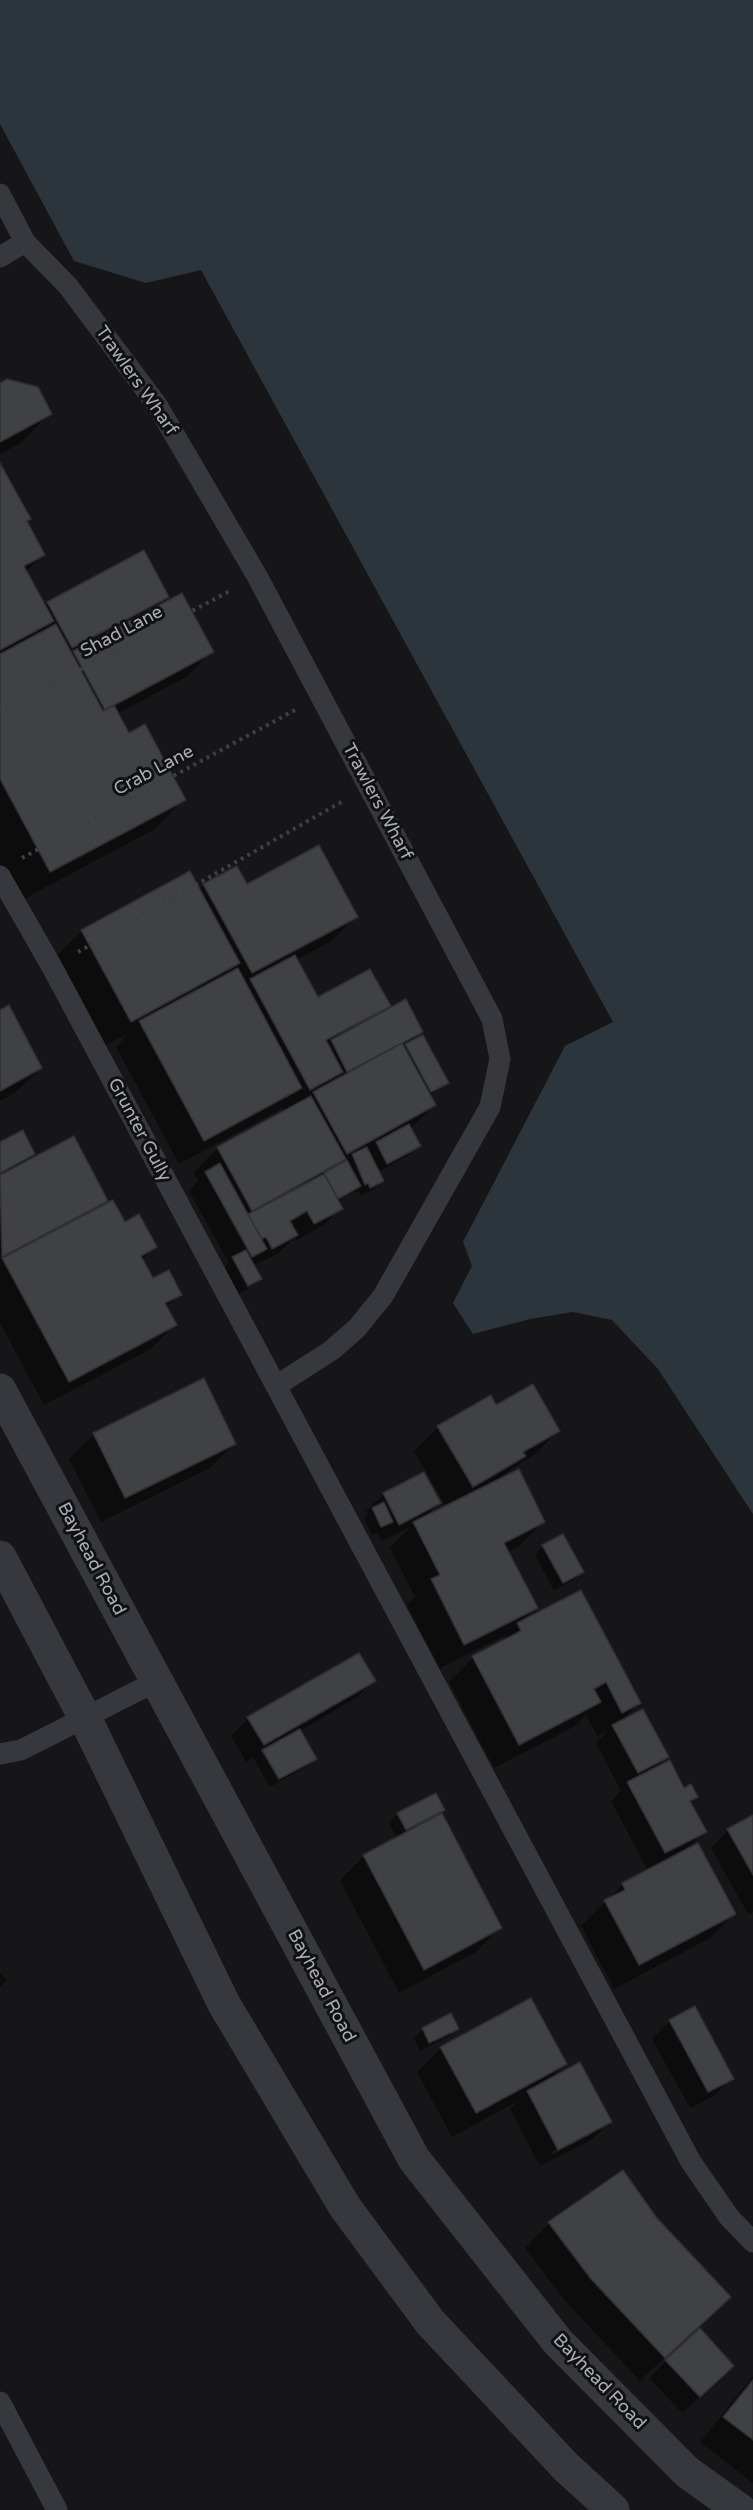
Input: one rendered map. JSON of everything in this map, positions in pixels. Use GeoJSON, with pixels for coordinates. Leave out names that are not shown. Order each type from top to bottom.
{"type":"FeatureCollection","features":[{"type":"Feature","properties":{"kind":"street","name":"Bayhead Road"},"geometry":{"type":"LineString","coordinates":[[0,1390],[414,2159],[558,2342],[687,2472],[740,2510]]}},
{"type":"Feature","properties":{"kind":"street"},"geometry":{"type":"LineString","coordinates":[[0,1557],[85,1718],[224,2004],[345,2207],[430,2322],[566,2467],[613,2510]]}},
{"type":"Feature","properties":{"kind":"lane","name":"Trawlers Wharf"},"geometry":{"type":"LineString","coordinates":[[0,194],[25,242],[68,286],[157,405],[258,576],[492,1018],[500,1059],[490,1107],[383,1296],[357,1328],[332,1350],[276,1386]]}},
{"type":"Feature","properties":{"kind":"lane"},"geometry":{"type":"LineString","coordinates":[[0,257],[25,242]]}},
{"type":"Feature","properties":{"kind":"lane","name":"Grunter Gully"},"geometry":{"type":"LineString","coordinates":[[0,876],[52,967],[691,2162],[729,2217],[753,2242]]}},
{"type":"Feature","properties":{"kind":"lane"},"geometry":{"type":"LineString","coordinates":[[0,1754],[21,1750],[157,1681]]}},
{"type":"Feature","properties":{"kind":"lane"},"geometry":{"type":"LineString","coordinates":[[0,2402],[57,2510]]}},
{"type":"Feature","properties":{"kind":"path","name":"Shad Lane"},"geometry":{"type":"LineString","coordinates":[[0,712],[258,576]]}},
{"type":"Feature","properties":{"kind":"path","name":"Crab Lane"},"geometry":{"type":"LineString","coordinates":[[21,859],[321,696]]}},
{"type":"Feature","properties":{"kind":"path"},"geometry":{"type":"LineString","coordinates":[[52,967],[368,787]]}},
{"type":"Feature","properties":{"kind":"shaded area"},"geometry":{"type":"Polygon","coordinates":[[[0,0],[753,0],[753,1514],[658,1369],[612,1320],[573,1312],[530,1319],[473,1334],[453,1303],[472,1266],[463,1242],[565,1046],[613,1022],[201,270],[146,283],[74,261],[0,124],[0,0]]]}},
{"type":"Feature","properties":{"kind":"building"},"geometry":{"type":"Polygon","coordinates":[[[7,379],[38,387],[52,414],[0,442],[0,383],[7,379]]]}},
{"type":"Feature","properties":{"kind":"building"},"geometry":{"type":"Polygon","coordinates":[[[0,463],[31,519],[27,521],[45,555],[24,566],[54,621],[0,650],[0,463]]]}},
{"type":"Feature","properties":{"kind":"building"},"geometry":{"type":"Polygon","coordinates":[[[144,550],[169,597],[72,648],[47,602],[144,550]]]}},
{"type":"Feature","properties":{"kind":"building"},"geometry":{"type":"Polygon","coordinates":[[[182,593],[214,652],[105,710],[73,651],[182,593]]]}},
{"type":"Feature","properties":{"kind":"building"},"geometry":{"type":"Polygon","coordinates":[[[56,624],[103,711],[114,705],[129,733],[145,724],[186,800],[50,872],[0,779],[0,654],[56,624]]]}},
{"type":"Feature","properties":{"kind":"building"},"geometry":{"type":"Polygon","coordinates":[[[319,845],[358,917],[252,973],[203,884],[237,866],[247,884],[319,845]]]}},
{"type":"Feature","properties":{"kind":"building"},"geometry":{"type":"Polygon","coordinates":[[[190,871],[240,963],[131,1022],[81,930],[190,871]]]}},
{"type":"Feature","properties":{"kind":"building"},"geometry":{"type":"Polygon","coordinates":[[[295,955],[318,997],[370,969],[391,1006],[326,1040],[343,1072],[310,1090],[250,979],[295,955]]]}},
{"type":"Feature","properties":{"kind":"building"},"geometry":{"type":"Polygon","coordinates":[[[238,968],[302,1088],[204,1141],[139,1021],[238,968]]]}},
{"type":"Feature","properties":{"kind":"building"},"geometry":{"type":"Polygon","coordinates":[[[406,999],[423,1032],[347,1072],[331,1040],[406,999]]]}},
{"type":"Feature","properties":{"kind":"building"},"geometry":{"type":"Polygon","coordinates":[[[9,1005],[42,1068],[0,1091],[0,1010],[9,1005]]]}},
{"type":"Feature","properties":{"kind":"building"},"geometry":{"type":"Polygon","coordinates":[[[423,1035],[449,1083],[431,1092],[405,1044],[423,1035]]]}},
{"type":"Feature","properties":{"kind":"building"},"geometry":{"type":"Polygon","coordinates":[[[402,1043],[436,1105],[347,1154],[313,1092],[402,1043]]]}},
{"type":"Feature","properties":{"kind":"building"},"geometry":{"type":"Polygon","coordinates":[[[311,1096],[346,1159],[252,1211],[217,1147],[311,1096]]]}},
{"type":"Feature","properties":{"kind":"building"},"geometry":{"type":"Polygon","coordinates":[[[409,1124],[421,1146],[387,1164],[376,1142],[409,1124]]]}},
{"type":"Feature","properties":{"kind":"building"},"geometry":{"type":"Polygon","coordinates":[[[23,1130],[35,1154],[0,1173],[0,1142],[23,1130]]]}},
{"type":"Feature","properties":{"kind":"building"},"geometry":{"type":"Polygon","coordinates":[[[74,1136],[108,1201],[2,1257],[0,1175],[74,1136]]]}},
{"type":"Feature","properties":{"kind":"building"},"geometry":{"type":"Polygon","coordinates":[[[367,1147],[384,1181],[370,1188],[368,1183],[365,1185],[352,1154],[367,1147]]]}},
{"type":"Feature","properties":{"kind":"building"},"geometry":{"type":"Polygon","coordinates":[[[347,1160],[361,1186],[338,1199],[324,1173],[347,1160]]]}},
{"type":"Feature","properties":{"kind":"building"},"geometry":{"type":"Polygon","coordinates":[[[220,1163],[267,1249],[252,1257],[205,1172],[220,1163]]]}},
{"type":"Feature","properties":{"kind":"building"},"geometry":{"type":"Polygon","coordinates":[[[324,1174],[343,1209],[314,1224],[307,1211],[290,1221],[298,1235],[272,1249],[266,1237],[262,1239],[248,1214],[324,1174]]]}},
{"type":"Feature","properties":{"kind":"building"},"geometry":{"type":"Polygon","coordinates":[[[113,1200],[125,1222],[139,1214],[157,1247],[141,1256],[153,1278],[169,1270],[182,1295],[165,1303],[177,1325],[69,1382],[2,1258],[113,1200]]]}},
{"type":"Feature","properties":{"kind":"building"},"geometry":{"type":"Polygon","coordinates":[[[246,1250],[262,1279],[248,1286],[232,1257],[246,1250]]]}},
{"type":"Feature","properties":{"kind":"building"},"geometry":{"type":"Polygon","coordinates":[[[204,1378],[236,1444],[125,1498],[93,1433],[204,1378]]]}},
{"type":"Feature","properties":{"kind":"building"},"geometry":{"type":"Polygon","coordinates":[[[533,1384],[560,1431],[523,1452],[526,1456],[473,1487],[437,1426],[491,1395],[496,1405],[533,1384]]]}},
{"type":"Feature","properties":{"kind":"building"},"geometry":{"type":"Polygon","coordinates":[[[519,1469],[545,1522],[504,1543],[538,1608],[464,1645],[431,1579],[440,1575],[413,1522],[519,1469]]]}},
{"type":"Feature","properties":{"kind":"building"},"geometry":{"type":"Polygon","coordinates":[[[424,1472],[441,1503],[399,1525],[383,1493],[424,1472]]]}},
{"type":"Feature","properties":{"kind":"building"},"geometry":{"type":"Polygon","coordinates":[[[384,1502],[393,1522],[381,1527],[372,1508],[384,1502]]]}},
{"type":"Feature","properties":{"kind":"building"},"geometry":{"type":"Polygon","coordinates":[[[563,1534],[584,1572],[563,1583],[542,1545],[563,1534]]]}},
{"type":"Feature","properties":{"kind":"building"},"geometry":{"type":"Polygon","coordinates":[[[581,1590],[641,1703],[622,1713],[606,1682],[594,1689],[601,1702],[519,1745],[472,1656],[521,1631],[517,1623],[581,1590]]]}},
{"type":"Feature","properties":{"kind":"building"},"geometry":{"type":"Polygon","coordinates":[[[359,1653],[376,1681],[264,1745],[247,1717],[359,1653]]]}},
{"type":"Feature","properties":{"kind":"building"},"geometry":{"type":"Polygon","coordinates":[[[643,1709],[669,1757],[638,1773],[612,1725],[643,1709]]]}},
{"type":"Feature","properties":{"kind":"building"},"geometry":{"type":"Polygon","coordinates":[[[300,1729],[317,1759],[279,1779],[262,1750],[300,1729]]]}},
{"type":"Feature","properties":{"kind":"building"},"geometry":{"type":"Polygon","coordinates":[[[670,1760],[684,1788],[691,1784],[698,1797],[690,1801],[707,1832],[665,1853],[627,1782],[670,1760]]]}},
{"type":"Feature","properties":{"kind":"building"},"geometry":{"type":"Polygon","coordinates":[[[436,1793],[445,1810],[406,1830],[397,1813],[436,1793]]]}},
{"type":"Feature","properties":{"kind":"building"},"geometry":{"type":"Polygon","coordinates":[[[442,1813],[502,1928],[424,1970],[363,1855],[442,1813]]]}},
{"type":"Feature","properties":{"kind":"building"},"geometry":{"type":"Polygon","coordinates":[[[753,1815],[753,1875],[727,1829],[753,1815]]]}},
{"type":"Feature","properties":{"kind":"building"},"geometry":{"type":"Polygon","coordinates":[[[698,1843],[736,1914],[639,1965],[604,1900],[625,1890],[622,1883],[698,1843]]]}},
{"type":"Feature","properties":{"kind":"building"},"geometry":{"type":"Polygon","coordinates":[[[531,1998],[567,2064],[476,2113],[440,2047],[531,1998]]]}},
{"type":"Feature","properties":{"kind":"building"},"geometry":{"type":"Polygon","coordinates":[[[695,2006],[734,2079],[708,2092],[669,2020],[695,2006]]]}},
{"type":"Feature","properties":{"kind":"building"},"geometry":{"type":"Polygon","coordinates":[[[451,2013],[459,2029],[429,2043],[422,2028],[451,2013]]]}},
{"type":"Feature","properties":{"kind":"building"},"geometry":{"type":"Polygon","coordinates":[[[580,2062],[612,2122],[558,2150],[527,2091],[580,2062]]]}},
{"type":"Feature","properties":{"kind":"building"},"geometry":{"type":"Polygon","coordinates":[[[623,2170],[656,2217],[731,2297],[665,2358],[591,2279],[548,2222],[623,2170]]]}},
{"type":"Feature","properties":{"kind":"building"},"geometry":{"type":"Polygon","coordinates":[[[700,2328],[734,2366],[700,2397],[665,2360],[700,2328]]]}},
{"type":"Feature","properties":{"kind":"building"},"geometry":{"type":"Polygon","coordinates":[[[753,2380],[753,2440],[723,2417],[753,2380]]]}}]}
